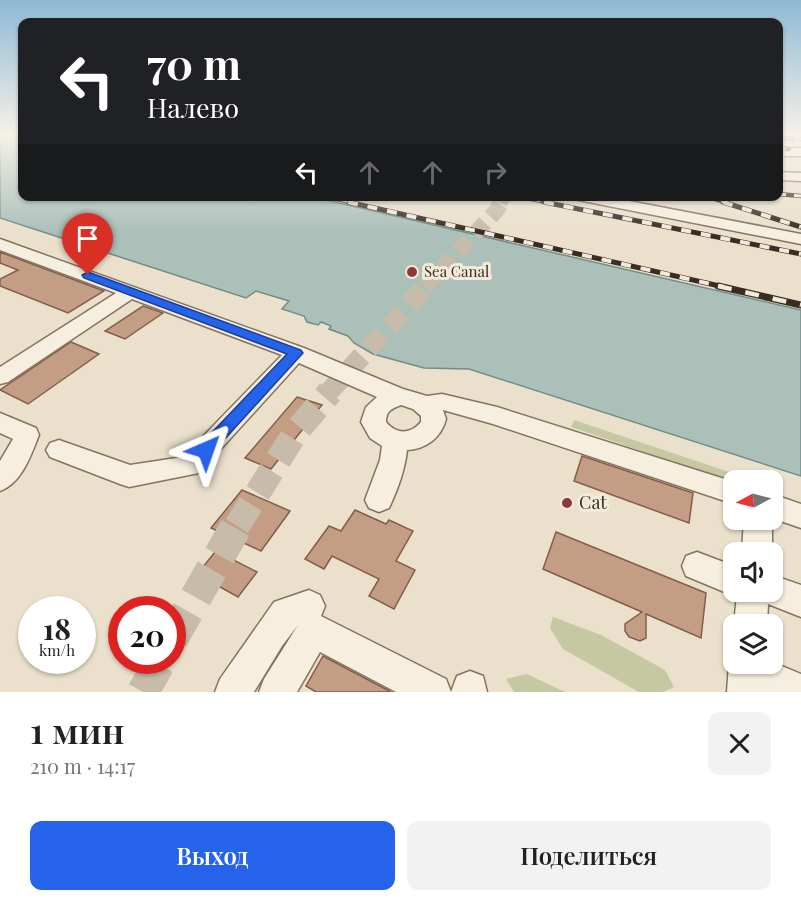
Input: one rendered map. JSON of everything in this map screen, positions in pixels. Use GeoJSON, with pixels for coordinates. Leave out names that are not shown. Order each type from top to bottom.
{"type":"FeatureCollection","features":[{"type":"Feature","properties":{"kind":"street"},"geometry":{"type":"LineString","coordinates":[[783,176],[801,177]]}},
{"type":"Feature","properties":{"kind":"street"},"geometry":{"type":"LineString","coordinates":[[605,201],[801,239]]}},
{"type":"Feature","properties":{"kind":"street"},"geometry":{"type":"LineString","coordinates":[[0,244],[296,353],[399,397],[410,398],[425,405],[433,416],[433,424],[428,432],[419,438],[395,441],[376,430],[372,422],[379,405],[399,397]]}},
{"type":"Feature","properties":{"kind":"street"},"geometry":{"type":"LineString","coordinates":[[0,377],[132,291]]}},
{"type":"Feature","properties":{"kind":"street"},"geometry":{"type":"LineString","coordinates":[[58,450],[129,476],[190,466],[296,353]]}},
{"type":"Feature","properties":{"kind":"street"},"geometry":{"type":"LineString","coordinates":[[425,405],[442,402],[553,432],[723,489]]}},
{"type":"Feature","properties":{"kind":"street"},"geometry":{"type":"LineString","coordinates":[[0,422],[27,435],[16,460],[0,480]]}},
{"type":"Feature","properties":{"kind":"street"},"geometry":{"type":"LineString","coordinates":[[379,500],[393,460],[395,441]]}},
{"type":"Feature","properties":{"kind":"street"},"geometry":{"type":"LineString","coordinates":[[783,510],[801,516]]}},
{"type":"Feature","properties":{"kind":"street"},"geometry":{"type":"LineString","coordinates":[[697,566],[723,577]]}},
{"type":"Feature","properties":{"kind":"street"},"geometry":{"type":"LineString","coordinates":[[783,594],[801,601]]}},
{"type":"Feature","properties":{"kind":"street"},"geometry":{"type":"LineString","coordinates":[[233,692],[286,613],[309,606]]}},
{"type":"Feature","properties":{"kind":"street"},"geometry":{"type":"LineString","coordinates":[[277,692],[314,630],[433,692]]}},
{"type":"Feature","properties":{"kind":"street"},"geometry":{"type":"LineString","coordinates":[[746,675],[800,692]]}},
{"type":"Feature","properties":{"kind":"green space"},"geometry":{"type":"Polygon","coordinates":[[[574,420],[723,470],[723,479],[571,427],[574,420]]]}},
{"type":"Feature","properties":{"kind":"green space"},"geometry":{"type":"Polygon","coordinates":[[[553,617],[601,635],[665,670],[674,687],[664,692],[639,692],[563,649],[550,628],[553,617]]]}},
{"type":"Feature","properties":{"kind":"green space"},"geometry":{"type":"Polygon","coordinates":[[[527,674],[565,692],[514,692],[506,679],[527,674]]]}},
{"type":"Feature","properties":{"kind":"water","name":"Sea Canal"},"geometry":{"type":"Polygon","coordinates":[[[0,167],[18,167],[18,201],[330,201],[801,310],[801,476],[469,369],[424,368],[373,354],[354,343],[348,336],[329,329],[331,326],[321,322],[318,325],[307,322],[304,316],[282,309],[289,301],[256,291],[246,298],[0,218],[0,167]]]}},
{"type":"Feature","properties":{"kind":"building"},"geometry":{"type":"Polygon","coordinates":[[[0,252],[104,291],[68,313],[0,286],[0,279],[18,270],[0,263],[0,252]]]}},
{"type":"Feature","properties":{"kind":"building"},"geometry":{"type":"Polygon","coordinates":[[[143,306],[163,313],[125,339],[105,331],[143,306]]]}},
{"type":"Feature","properties":{"kind":"building"},"geometry":{"type":"Polygon","coordinates":[[[71,342],[99,354],[28,404],[0,390],[71,342]]]}},
{"type":"Feature","properties":{"kind":"building"},"geometry":{"type":"Polygon","coordinates":[[[297,397],[322,405],[271,469],[245,458],[297,397]]]}},
{"type":"Feature","properties":{"kind":"building"},"geometry":{"type":"Polygon","coordinates":[[[582,456],[693,493],[689,523],[574,481],[582,456]]]}},
{"type":"Feature","properties":{"kind":"building"},"geometry":{"type":"Polygon","coordinates":[[[242,490],[290,511],[261,551],[211,528],[242,490]]]}},
{"type":"Feature","properties":{"kind":"building"},"geometry":{"type":"Polygon","coordinates":[[[355,510],[386,524],[389,520],[413,531],[396,561],[415,570],[394,609],[369,596],[379,579],[332,556],[324,569],[305,559],[329,526],[341,531],[355,510]]]}},
{"type":"Feature","properties":{"kind":"building"},"geometry":{"type":"Polygon","coordinates":[[[556,532],[706,593],[701,638],[646,614],[646,638],[640,641],[629,637],[625,631],[625,624],[642,612],[543,569],[556,532]]]}},
{"type":"Feature","properties":{"kind":"building"},"geometry":{"type":"Polygon","coordinates":[[[216,551],[257,572],[238,597],[197,574],[216,551]]]}},
{"type":"Feature","properties":{"kind":"building"},"geometry":{"type":"Polygon","coordinates":[[[323,656],[391,692],[316,692],[306,686],[323,656]]]}},
{"type":"Feature","properties":{"kind":"tunnel"},"geometry":{"type":"LineString","coordinates":[[425,287],[502,202]]}},
{"type":"Feature","properties":{"kind":"tunnel"},"geometry":{"type":"LineString","coordinates":[[328,393],[426,286]]}},
{"type":"Feature","properties":{"kind":"tunnel"},"geometry":{"type":"LineString","coordinates":[[237,526],[295,433],[330,392]]}},
{"type":"Feature","properties":{"kind":"tunnel"},"geometry":{"type":"LineString","coordinates":[[186,614],[237,525]]}},
{"type":"Feature","properties":{"kind":"tunnel"},"geometry":{"type":"LineString","coordinates":[[143,692],[153,674]]}},
{"type":"Feature","properties":{"kind":"railway"},"geometry":{"type":"LineString","coordinates":[[783,194],[801,196]]}},
{"type":"Feature","properties":{"kind":"railway"},"geometry":{"type":"LineString","coordinates":[[346,201],[355,203]]}},
{"type":"Feature","properties":{"kind":"railway"},"geometry":{"type":"LineString","coordinates":[[541,201],[551,203]]}},
{"type":"Feature","properties":{"kind":"railway"},"geometry":{"type":"LineString","coordinates":[[722,201],[728,203]]}},
{"type":"Feature","properties":{"kind":"railway"},"geometry":{"type":"LineString","coordinates":[[348,202],[724,287]]}},
{"type":"Feature","properties":{"kind":"railway"},"geometry":{"type":"LineString","coordinates":[[544,202],[801,254]]}},
{"type":"Feature","properties":{"kind":"railway"},"geometry":{"type":"LineString","coordinates":[[723,202],[801,227]]}},
{"type":"Feature","properties":{"kind":"railway"},"geometry":{"type":"LineString","coordinates":[[718,286],[801,305]]}},
{"type":"Feature","properties":{"kind":"place","name":"Sea Canal"},"geometry":{"type":"Point","coordinates":[412,272]}},
{"type":"Feature","properties":{"kind":"place","name":"Cat"},"geometry":{"type":"Point","coordinates":[567,503]}},
{"type":"Feature","properties":{"kind":"route"},"geometry":{"type":"LineString","coordinates":[[88,275],[296,353],[206,450]]}}]}
